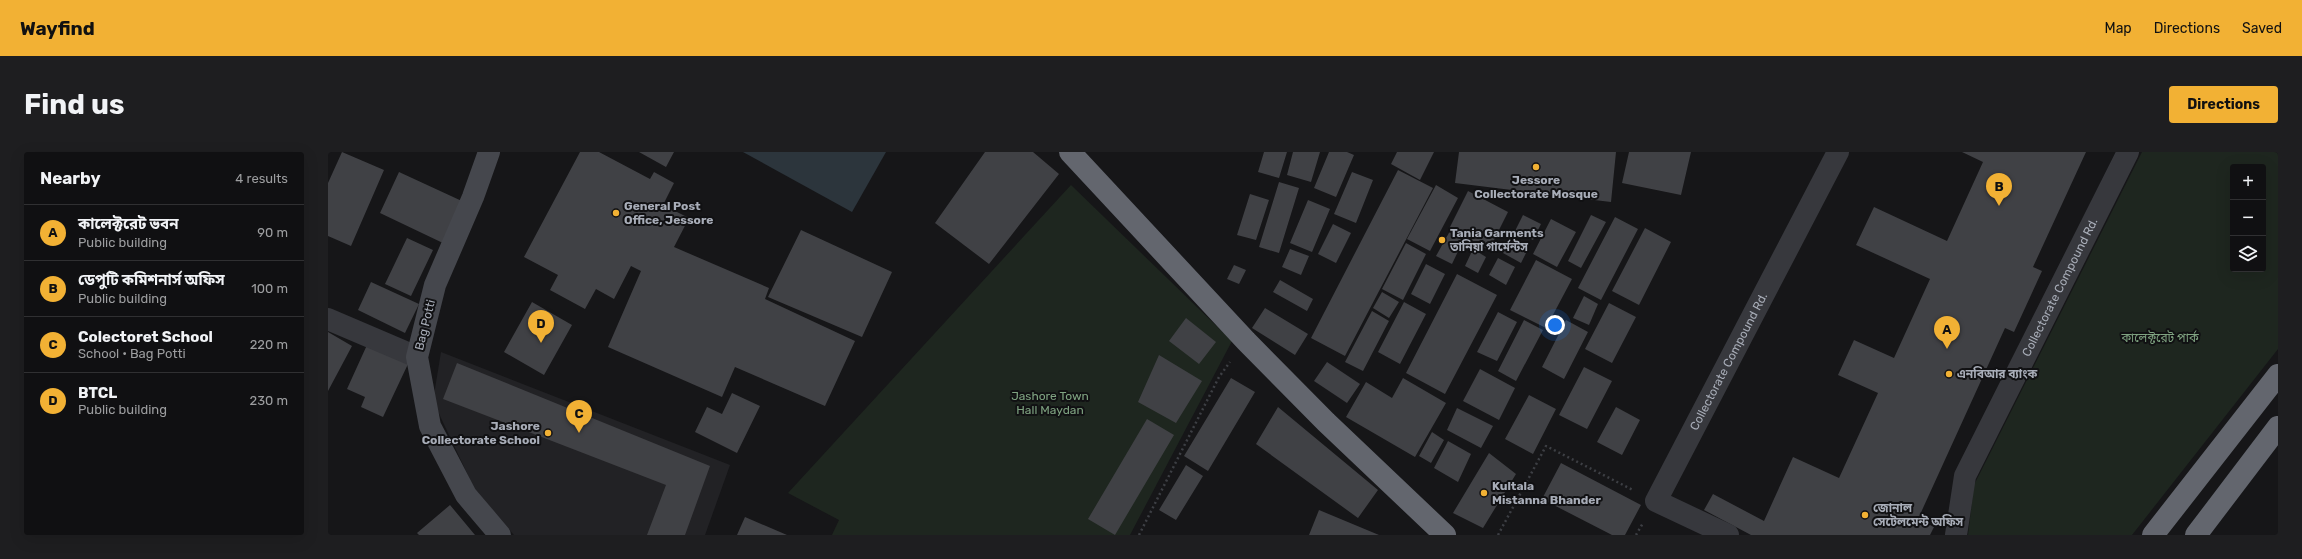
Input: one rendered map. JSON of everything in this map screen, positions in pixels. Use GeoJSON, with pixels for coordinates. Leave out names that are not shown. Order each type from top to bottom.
{"type":"FeatureCollection","features":[{"type":"Feature","properties":{"kind":"highway"},"geometry":{"type":"LineString","coordinates":[[1070,152],[1246,341],[1326,422],[1445,535]]}},
{"type":"Feature","properties":{"kind":"highway"},"geometry":{"type":"LineString","coordinates":[[2153,535],[2278,375]]}},
{"type":"Feature","properties":{"kind":"highway"},"geometry":{"type":"LineString","coordinates":[[2196,535],[2278,427]]}},
{"type":"Feature","properties":{"kind":"street","name":"Bag Potti"},"geometry":{"type":"LineString","coordinates":[[489,152],[473,197],[435,285],[417,357],[430,426],[466,496],[500,535]]}},
{"type":"Feature","properties":{"kind":"street","name":"Collectorate Compound Rd."},"geometry":{"type":"LineString","coordinates":[[1656,501],[1838,152]]}},
{"type":"Feature","properties":{"kind":"street","name":"Collectorate Compound Rd."},"geometry":{"type":"LineString","coordinates":[[1956,535],[1965,476],[2128,152]]}},
{"type":"Feature","properties":{"kind":"street"},"geometry":{"type":"LineString","coordinates":[[328,319],[417,357]]}},
{"type":"Feature","properties":{"kind":"street"},"geometry":{"type":"LineString","coordinates":[[1656,501],[1728,535]]}},
{"type":"Feature","properties":{"kind":"path"},"geometry":{"type":"LineString","coordinates":[[1139,535],[1219,377],[1246,341]]}},
{"type":"Feature","properties":{"kind":"path"},"geometry":{"type":"LineString","coordinates":[[1498,535],[1546,446],[1656,501]]}},
{"type":"Feature","properties":{"kind":"shaded area"},"geometry":{"type":"Polygon","coordinates":[[[743,152],[886,152],[852,212],[743,152]]]}},
{"type":"Feature","properties":{"kind":"shaded area","name":"Jashore Collectorate School"},"geometry":{"type":"Polygon","coordinates":[[[441,352],[730,465],[705,535],[514,535],[474,488],[433,401],[441,352]]]}},
{"type":"Feature","properties":{"kind":"green space","name":"কালেক্টরেট পার্ক"},"geometry":{"type":"Polygon","coordinates":[[[2142,152],[2278,152],[2278,349],[2132,535],[1968,535],[1974,485],[2142,152]]]}},
{"type":"Feature","properties":{"kind":"green space","name":"Jashore Town Hall Maydan"},"geometry":{"type":"Polygon","coordinates":[[[1071,185],[1232,341],[1130,535],[832,535],[839,520],[788,493],[1071,185]]]}},
{"type":"Feature","properties":{"kind":"building"},"geometry":{"type":"Polygon","coordinates":[[[342,152],[384,170],[351,246],[328,236],[328,183],[342,152]]]}},
{"type":"Feature","properties":{"kind":"building"},"geometry":{"type":"Polygon","coordinates":[[[580,152],[599,152],[650,179],[654,172],[674,183],[663,205],[689,218],[674,247],[769,288],[765,299],[855,341],[825,406],[735,367],[722,397],[608,347],[641,271],[631,266],[614,299],[596,289],[585,309],[550,290],[558,275],[524,257],[580,152]]]}},
{"type":"Feature","properties":{"kind":"building"},"geometry":{"type":"Polygon","coordinates":[[[639,152],[674,152],[666,167],[639,152]]]}},
{"type":"Feature","properties":{"kind":"building"},"geometry":{"type":"Polygon","coordinates":[[[985,152],[1033,152],[1059,174],[989,264],[935,223],[985,152]]]}},
{"type":"Feature","properties":{"kind":"building"},"geometry":{"type":"Polygon","coordinates":[[[1264,152],[1287,152],[1279,178],[1258,172],[1264,152]]]}},
{"type":"Feature","properties":{"kind":"building"},"geometry":{"type":"Polygon","coordinates":[[[1293,152],[1320,152],[1311,182],[1287,175],[1293,152]]]}},
{"type":"Feature","properties":{"kind":"building"},"geometry":{"type":"Polygon","coordinates":[[[1329,152],[1347,152],[1354,155],[1336,197],[1314,188],[1329,152]]]}},
{"type":"Feature","properties":{"kind":"building"},"geometry":{"type":"Polygon","coordinates":[[[1397,152],[1434,152],[1420,180],[1391,164],[1397,152]]]}},
{"type":"Feature","properties":{"kind":"building","name":"Jessore Collectorate Mosque"},"geometry":{"type":"Polygon","coordinates":[[[1459,152],[1616,152],[1611,202],[1455,183],[1459,152]]]}},
{"type":"Feature","properties":{"kind":"building"},"geometry":{"type":"Polygon","coordinates":[[[1629,152],[1691,152],[1681,195],[1622,183],[1629,152]]]}},
{"type":"Feature","properties":{"kind":"building"},"geometry":{"type":"Polygon","coordinates":[[[1962,152],[2086,152],[2033,267],[2042,271],[2014,332],[2005,328],[1918,519],[1934,527],[1930,535],[1751,535],[1704,510],[1713,494],[1764,521],[1793,457],[1839,478],[1878,393],[1838,375],[1854,340],[1894,358],[1930,279],[1856,245],[1874,207],[1947,241],[1983,162],[1962,152]]]}},
{"type":"Feature","properties":{"kind":"building"},"geometry":{"type":"Polygon","coordinates":[[[1398,170],[1433,188],[1345,356],[1311,338],[1398,170]]]}},
{"type":"Feature","properties":{"kind":"building"},"geometry":{"type":"Polygon","coordinates":[[[399,172],[464,202],[445,244],[380,213],[399,172]]]}},
{"type":"Feature","properties":{"kind":"building"},"geometry":{"type":"Polygon","coordinates":[[[1352,172],[1373,180],[1356,223],[1334,214],[1352,172]]]}},
{"type":"Feature","properties":{"kind":"building"},"geometry":{"type":"Polygon","coordinates":[[[1279,182],[1299,188],[1279,253],[1259,247],[1279,182]]]}},
{"type":"Feature","properties":{"kind":"building"},"geometry":{"type":"Polygon","coordinates":[[[1436,185],[1458,198],[1430,251],[1407,239],[1436,185]]]}},
{"type":"Feature","properties":{"kind":"building"},"geometry":{"type":"Polygon","coordinates":[[[1468,191],[1508,212],[1489,250],[1449,229],[1468,191]]]}},
{"type":"Feature","properties":{"kind":"building"},"geometry":{"type":"Polygon","coordinates":[[[1250,194],[1269,200],[1256,240],[1237,235],[1250,194]]]}},
{"type":"Feature","properties":{"kind":"building"},"geometry":{"type":"Polygon","coordinates":[[[1308,200],[1330,209],[1312,252],[1290,243],[1308,200]]]}},
{"type":"Feature","properties":{"kind":"building"},"geometry":{"type":"Polygon","coordinates":[[[1523,215],[1541,224],[1533,240],[1515,231],[1523,215]]]}},
{"type":"Feature","properties":{"kind":"building"},"geometry":{"type":"Polygon","coordinates":[[[1591,215],[1606,222],[1581,268],[1568,261],[1591,215]]]}},
{"type":"Feature","properties":{"kind":"building"},"geometry":{"type":"Polygon","coordinates":[[[1615,217],[1638,229],[1601,300],[1578,288],[1615,217]]]}},
{"type":"Feature","properties":{"kind":"building"},"geometry":{"type":"Polygon","coordinates":[[[1551,219],[1576,232],[1557,267],[1533,254],[1551,219]]]}},
{"type":"Feature","properties":{"kind":"building"},"geometry":{"type":"Polygon","coordinates":[[[1333,224],[1351,233],[1336,263],[1318,254],[1333,224]]]}},
{"type":"Feature","properties":{"kind":"building"},"geometry":{"type":"Polygon","coordinates":[[[1645,228],[1671,242],[1639,305],[1612,291],[1645,228]]]}},
{"type":"Feature","properties":{"kind":"building"},"geometry":{"type":"Polygon","coordinates":[[[801,230],[892,272],[862,337],[768,297],[801,230]]]}},
{"type":"Feature","properties":{"kind":"building"},"geometry":{"type":"Polygon","coordinates":[[[1450,231],[1464,239],[1452,264],[1436,256],[1450,231]]]}},
{"type":"Feature","properties":{"kind":"building"},"geometry":{"type":"Polygon","coordinates":[[[407,238],[433,250],[411,296],[385,284],[407,238]]]}},
{"type":"Feature","properties":{"kind":"building"},"geometry":{"type":"Polygon","coordinates":[[[1511,238],[1529,247],[1521,263],[1503,253],[1511,238]]]}},
{"type":"Feature","properties":{"kind":"building"},"geometry":{"type":"Polygon","coordinates":[[[1406,243],[1426,254],[1403,300],[1382,289],[1406,243]]]}},
{"type":"Feature","properties":{"kind":"building"},"geometry":{"type":"Polygon","coordinates":[[[1290,249],[1309,256],[1301,275],[1282,267],[1290,249]]]}},
{"type":"Feature","properties":{"kind":"building"},"geometry":{"type":"Polygon","coordinates":[[[1473,249],[1486,257],[1478,273],[1465,266],[1473,249]]]}},
{"type":"Feature","properties":{"kind":"building"},"geometry":{"type":"Polygon","coordinates":[[[1498,258],[1515,267],[1506,285],[1489,275],[1498,258]]]}},
{"type":"Feature","properties":{"kind":"building"},"geometry":{"type":"Polygon","coordinates":[[[1536,260],[1572,279],[1546,328],[1510,310],[1536,260]]]}},
{"type":"Feature","properties":{"kind":"building"},"geometry":{"type":"Polygon","coordinates":[[[1426,264],[1445,274],[1430,304],[1411,294],[1426,264]]]}},
{"type":"Feature","properties":{"kind":"building"},"geometry":{"type":"Polygon","coordinates":[[[1234,265],[1246,270],[1239,284],[1227,279],[1234,265]]]}},
{"type":"Feature","properties":{"kind":"building"},"geometry":{"type":"Polygon","coordinates":[[[1457,274],[1497,295],[1445,394],[1406,373],[1457,274]]]}},
{"type":"Feature","properties":{"kind":"building"},"geometry":{"type":"Polygon","coordinates":[[[1280,280],[1313,299],[1307,311],[1273,292],[1280,280]]]}},
{"type":"Feature","properties":{"kind":"building"},"geometry":{"type":"Polygon","coordinates":[[[371,282],[419,304],[405,333],[358,310],[371,282]]]}},
{"type":"Feature","properties":{"kind":"building"},"geometry":{"type":"Polygon","coordinates":[[[1382,292],[1399,302],[1389,318],[1373,308],[1382,292]]]}},
{"type":"Feature","properties":{"kind":"building"},"geometry":{"type":"Polygon","coordinates":[[[1584,296],[1598,304],[1589,325],[1573,318],[1584,296]]]}},
{"type":"Feature","properties":{"kind":"building"},"geometry":{"type":"Polygon","coordinates":[[[532,302],[572,325],[544,375],[504,352],[532,302]]]}},
{"type":"Feature","properties":{"kind":"building"},"geometry":{"type":"Polygon","coordinates":[[[1404,302],[1426,314],[1400,364],[1378,352],[1404,302]]]}},
{"type":"Feature","properties":{"kind":"building"},"geometry":{"type":"Polygon","coordinates":[[[1609,303],[1636,317],[1612,363],[1585,349],[1609,303]]]}},
{"type":"Feature","properties":{"kind":"building"},"geometry":{"type":"Polygon","coordinates":[[[1265,308],[1308,334],[1295,355],[1252,328],[1265,308]]]}},
{"type":"Feature","properties":{"kind":"building"},"geometry":{"type":"Polygon","coordinates":[[[1372,311],[1389,321],[1363,371],[1345,362],[1372,311]]]}},
{"type":"Feature","properties":{"kind":"building"},"geometry":{"type":"Polygon","coordinates":[[[1498,312],[1517,322],[1497,361],[1477,352],[1498,312]]]}},
{"type":"Feature","properties":{"kind":"building"},"geometry":{"type":"Polygon","coordinates":[[[1186,318],[1216,342],[1199,364],[1169,341],[1186,318]]]}},
{"type":"Feature","properties":{"kind":"building"},"geometry":{"type":"Polygon","coordinates":[[[1524,320],[1543,330],[1516,381],[1498,371],[1524,320]]]}},
{"type":"Feature","properties":{"kind":"building"},"geometry":{"type":"Polygon","coordinates":[[[1566,320],[1588,332],[1564,379],[1542,367],[1566,320]]]}},
{"type":"Feature","properties":{"kind":"building"},"geometry":{"type":"Polygon","coordinates":[[[328,332],[352,346],[328,391],[328,332]]]}},
{"type":"Feature","properties":{"kind":"building"},"geometry":{"type":"Polygon","coordinates":[[[367,345],[408,364],[383,417],[361,407],[365,397],[347,389],[367,345]]]}},
{"type":"Feature","properties":{"kind":"building"},"geometry":{"type":"Polygon","coordinates":[[[1159,355],[1202,381],[1176,423],[1138,402],[1159,355]]]}},
{"type":"Feature","properties":{"kind":"building"},"geometry":{"type":"Polygon","coordinates":[[[1327,362],[1360,384],[1347,403],[1314,381],[1327,362]]]}},
{"type":"Feature","properties":{"kind":"building"},"geometry":{"type":"Polygon","coordinates":[[[457,363],[710,466],[685,535],[647,535],[666,485],[443,399],[457,363]]]}},
{"type":"Feature","properties":{"kind":"building"},"geometry":{"type":"Polygon","coordinates":[[[1584,367],[1612,381],[1587,429],[1559,415],[1584,367]]]}},
{"type":"Feature","properties":{"kind":"building"},"geometry":{"type":"Polygon","coordinates":[[[1480,369],[1515,388],[1499,420],[1463,401],[1480,369]]]}},
{"type":"Feature","properties":{"kind":"building"},"geometry":{"type":"Polygon","coordinates":[[[1231,378],[1255,392],[1208,471],[1184,456],[1231,378]]]}},
{"type":"Feature","properties":{"kind":"building"},"geometry":{"type":"Polygon","coordinates":[[[1403,378],[1446,403],[1415,457],[1346,417],[1366,382],[1392,398],[1403,378]]]}},
{"type":"Feature","properties":{"kind":"building"},"geometry":{"type":"Polygon","coordinates":[[[732,393],[760,406],[737,453],[695,432],[707,407],[722,414],[732,393]]]}},
{"type":"Feature","properties":{"kind":"building"},"geometry":{"type":"Polygon","coordinates":[[[1529,395],[1556,409],[1533,454],[1505,439],[1529,395]]]}},
{"type":"Feature","properties":{"kind":"building"},"geometry":{"type":"Polygon","coordinates":[[[1278,407],[1378,490],[1358,518],[1256,444],[1278,407]]]}},
{"type":"Feature","properties":{"kind":"building"},"geometry":{"type":"Polygon","coordinates":[[[1616,407],[1640,420],[1622,455],[1597,442],[1616,407]]]}},
{"type":"Feature","properties":{"kind":"building"},"geometry":{"type":"Polygon","coordinates":[[[1457,408],[1493,426],[1481,448],[1447,430],[1457,408]]]}},
{"type":"Feature","properties":{"kind":"building"},"geometry":{"type":"Polygon","coordinates":[[[1147,419],[1174,435],[1115,535],[1088,519],[1147,419]]]}},
{"type":"Feature","properties":{"kind":"building"},"geometry":{"type":"Polygon","coordinates":[[[1432,432],[1444,440],[1431,463],[1419,456],[1432,432]]]}},
{"type":"Feature","properties":{"kind":"building"},"geometry":{"type":"Polygon","coordinates":[[[1448,441],[1471,454],[1458,482],[1434,468],[1448,441]]]}},
{"type":"Feature","properties":{"kind":"building","name":"Kultala Mistanna Bhander"},"geometry":{"type":"Polygon","coordinates":[[[1489,453],[1516,474],[1483,528],[1453,513],[1489,453]]]}},
{"type":"Feature","properties":{"kind":"building"},"geometry":{"type":"Polygon","coordinates":[[[1561,463],[1641,505],[1625,535],[1612,535],[1542,499],[1561,463]]]}},
{"type":"Feature","properties":{"kind":"building"},"geometry":{"type":"Polygon","coordinates":[[[1186,465],[1203,476],[1176,520],[1159,510],[1186,465]]]}},
{"type":"Feature","properties":{"kind":"building"},"geometry":{"type":"Polygon","coordinates":[[[450,505],[475,535],[419,535],[417,533],[450,505]]]}},
{"type":"Feature","properties":{"kind":"building"},"geometry":{"type":"Polygon","coordinates":[[[1319,510],[1379,535],[1309,535],[1319,510]]]}},
{"type":"Feature","properties":{"kind":"building"},"geometry":{"type":"Polygon","coordinates":[[[745,517],[787,535],[737,535],[745,517]]]}},
{"type":"Feature","properties":{"kind":"place","name":"Jessore Collectorate Mosque"},"geometry":{"type":"Point","coordinates":[1536,167]}},
{"type":"Feature","properties":{"kind":"place","name":"ডেপুটি কমিশনার্স অফিস"},"geometry":{"type":"Point","coordinates":[1999,206]}},
{"type":"Feature","properties":{"kind":"place","name":"General Post Office, Jessore"},"geometry":{"type":"Point","coordinates":[616,213]}},
{"type":"Feature","properties":{"kind":"place","name":"Tania Garments তানিয়া গার্মেন্টস"},"geometry":{"type":"Point","coordinates":[1442,240]}},
{"type":"Feature","properties":{"kind":"place","name":"BTCL"},"geometry":{"type":"Point","coordinates":[541,343]}},
{"type":"Feature","properties":{"kind":"place","name":"কালেক্টরেট ভবন"},"geometry":{"type":"Point","coordinates":[1947,349]}},
{"type":"Feature","properties":{"kind":"place","name":"এনবিআর ব্যাংক"},"geometry":{"type":"Point","coordinates":[1949,374]}},
{"type":"Feature","properties":{"kind":"place","name":"Jashore Collectorate School"},"geometry":{"type":"Point","coordinates":[548,433]}},
{"type":"Feature","properties":{"kind":"place","name":"Colectoret School"},"geometry":{"type":"Point","coordinates":[579,433]}},
{"type":"Feature","properties":{"kind":"place","name":"Kultala Mistanna Bhander"},"geometry":{"type":"Point","coordinates":[1484,493]}},
{"type":"Feature","properties":{"kind":"place","name":"জোনাল সেটেলমেন্ট অফিস"},"geometry":{"type":"Point","coordinates":[1865,515]}}]}
